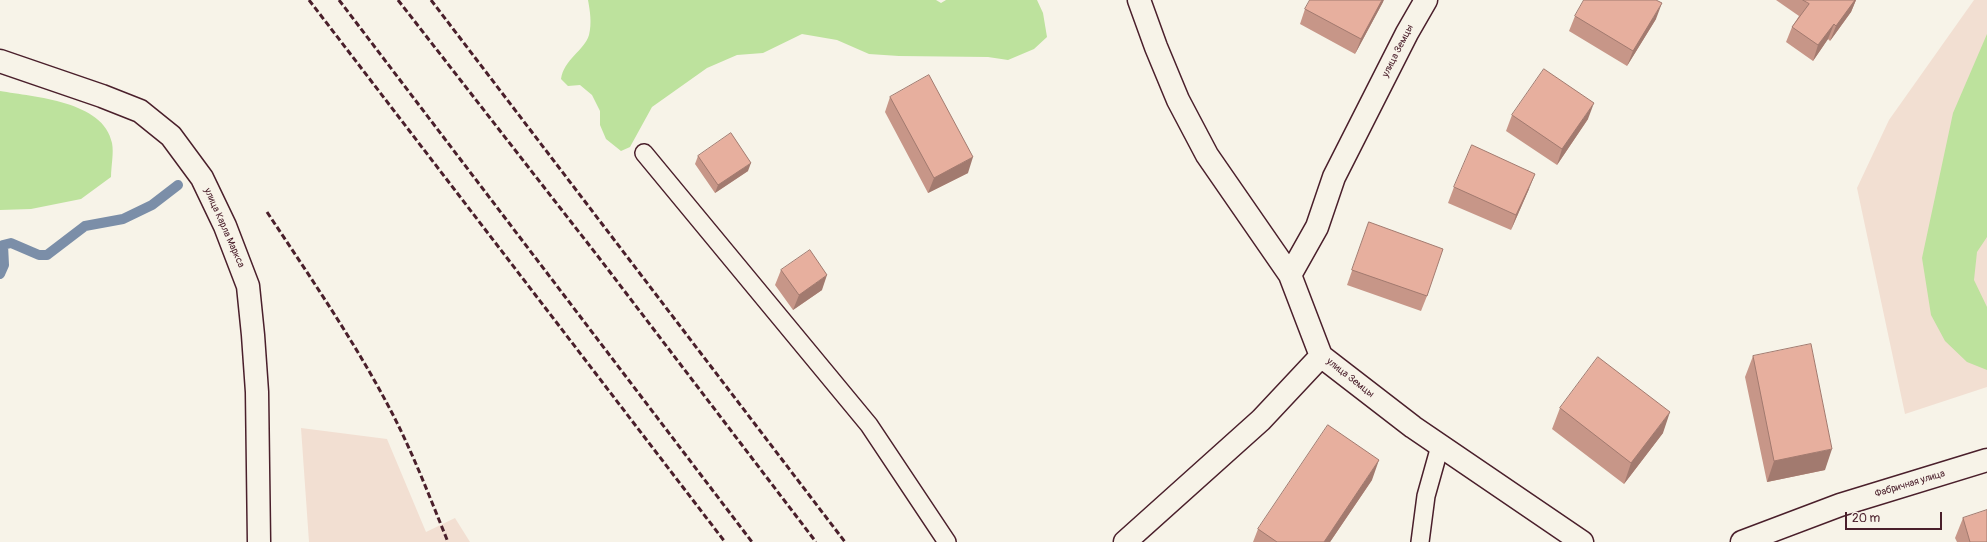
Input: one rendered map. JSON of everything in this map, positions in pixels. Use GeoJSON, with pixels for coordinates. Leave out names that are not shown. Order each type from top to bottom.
{"type":"FeatureCollection","features":[{"type":"Feature","properties":{"kind":"street"},"geometry":{"type":"LineString","coordinates":[[1139,0],[1156,47],[1178,100],[1207,155],[1290,275],[1321,356]]}},
{"type":"Feature","properties":{"kind":"street","name":"улица Земцы"},"geometry":{"type":"LineString","coordinates":[[1290,275],[1317,227],[1334,177],[1407,33],[1426,0]]}},
{"type":"Feature","properties":{"kind":"street","name":"улица Карла Маркса"},"geometry":{"type":"LineString","coordinates":[[0,61],[102,96],[140,111],[171,136],[202,178],[228,232],[248,286],[254,336],[257,392],[259,542]]}},
{"type":"Feature","properties":{"kind":"street","name":"улица Земцы"},"geometry":{"type":"LineString","coordinates":[[1125,542],[1261,420],[1321,356],[1440,446],[1582,542]]}},
{"type":"Feature","properties":{"kind":"street","name":"Фабричная улица"},"geometry":{"type":"LineString","coordinates":[[1742,542],[1840,505],[1987,460]]}},
{"type":"Feature","properties":{"kind":"lane"},"geometry":{"type":"LineString","coordinates":[[644,153],[869,425],[947,542]]}},
{"type":"Feature","properties":{"kind":"lane"},"geometry":{"type":"LineString","coordinates":[[1420,542],[1426,496],[1440,446]]}},
{"type":"Feature","properties":{"kind":"shaded area"},"geometry":{"type":"Polygon","coordinates":[[[1974,0],[1987,0],[1987,387],[1905,414],[1857,188],[1889,120],[1974,0]]]}},
{"type":"Feature","properties":{"kind":"shaded area"},"geometry":{"type":"Polygon","coordinates":[[[301,428],[387,439],[426,532],[455,518],[470,542],[309,542],[301,428]]]}},
{"type":"Feature","properties":{"kind":"green space"},"geometry":{"type":"Polygon","coordinates":[[[588,0],[936,0],[941,3],[946,0],[1037,0],[1043,13],[1047,37],[1034,49],[1008,60],[988,57],[899,56],[869,54],[837,40],[802,34],[763,53],[737,55],[707,68],[652,107],[630,147],[621,151],[606,139],[600,125],[600,111],[592,95],[580,85],[568,86],[561,79],[566,66],[583,46],[589,35],[591,22],[588,0]]]}},
{"type":"Feature","properties":{"kind":"green space"},"geometry":{"type":"Polygon","coordinates":[[[1987,34],[1987,237],[1977,252],[1974,280],[1987,307],[1987,370],[1967,362],[1945,341],[1931,315],[1922,258],[1953,113],[1987,34]]]}},
{"type":"Feature","properties":{"kind":"green space"},"geometry":{"type":"Polygon","coordinates":[[[0,91],[48,99],[66,104],[82,110],[96,118],[106,129],[112,143],[113,155],[111,177],[81,199],[31,209],[0,210],[0,91]]]}},
{"type":"Feature","properties":{"kind":"building"},"geometry":{"type":"Polygon","coordinates":[[[1310,0],[1382,0],[1361,39],[1305,9],[1310,0]]]}},
{"type":"Feature","properties":{"kind":"building"},"geometry":{"type":"Polygon","coordinates":[[[1584,0],[1656,0],[1662,3],[1633,51],[1575,16],[1584,0]]]}},
{"type":"Feature","properties":{"kind":"building"},"geometry":{"type":"Polygon","coordinates":[[[1803,0],[1855,0],[1836,26],[1834,24],[1818,45],[1792,27],[1809,4],[1803,0]]]}},
{"type":"Feature","properties":{"kind":"building"},"geometry":{"type":"Polygon","coordinates":[[[1544,69],[1594,103],[1562,149],[1512,115],[1544,69]]]}},
{"type":"Feature","properties":{"kind":"building"},"geometry":{"type":"Polygon","coordinates":[[[929,75],[973,157],[934,178],[890,97],[929,75]]]}},
{"type":"Feature","properties":{"kind":"building"},"geometry":{"type":"Polygon","coordinates":[[[731,133],[751,163],[718,185],[698,156],[731,133]]]}},
{"type":"Feature","properties":{"kind":"building"},"geometry":{"type":"Polygon","coordinates":[[[1472,145],[1535,174],[1516,215],[1454,187],[1472,145]]]}},
{"type":"Feature","properties":{"kind":"building"},"geometry":{"type":"Polygon","coordinates":[[[1369,222],[1443,249],[1427,296],[1352,270],[1369,222]]]}},
{"type":"Feature","properties":{"kind":"building"},"geometry":{"type":"Polygon","coordinates":[[[810,250],[827,275],[799,295],[781,270],[810,250]]]}},
{"type":"Feature","properties":{"kind":"building"},"geometry":{"type":"Polygon","coordinates":[[[1811,344],[1832,449],[1774,461],[1753,356],[1811,344]]]}},
{"type":"Feature","properties":{"kind":"building"},"geometry":{"type":"Polygon","coordinates":[[[1598,357],[1670,412],[1631,463],[1560,408],[1598,357]]]}},
{"type":"Feature","properties":{"kind":"building"},"geometry":{"type":"Polygon","coordinates":[[[1328,425],[1379,460],[1324,542],[1277,542],[1258,529],[1328,425]]]}},
{"type":"Feature","properties":{"kind":"building"},"geometry":{"type":"Polygon","coordinates":[[[1987,510],[1987,542],[1970,542],[1963,518],[1987,510]]]}},
{"type":"Feature","properties":{"kind":"waterway"},"geometry":{"type":"LineString","coordinates":[[0,274],[4,265],[3,245],[11,243],[39,255],[47,255],[85,226],[123,219],[152,205],[178,185]]}},
{"type":"Feature","properties":{"kind":"railway"},"geometry":{"type":"LineString","coordinates":[[309,0],[725,542]]}},
{"type":"Feature","properties":{"kind":"railway"},"geometry":{"type":"LineString","coordinates":[[339,0],[752,542]]}},
{"type":"Feature","properties":{"kind":"railway"},"geometry":{"type":"LineString","coordinates":[[398,0],[600,259],[816,542]]}},
{"type":"Feature","properties":{"kind":"railway"},"geometry":{"type":"LineString","coordinates":[[431,0],[845,542]]}},
{"type":"Feature","properties":{"kind":"railway"},"geometry":{"type":"LineString","coordinates":[[267,212],[332,310],[377,385],[407,443],[448,542]]}}]}
